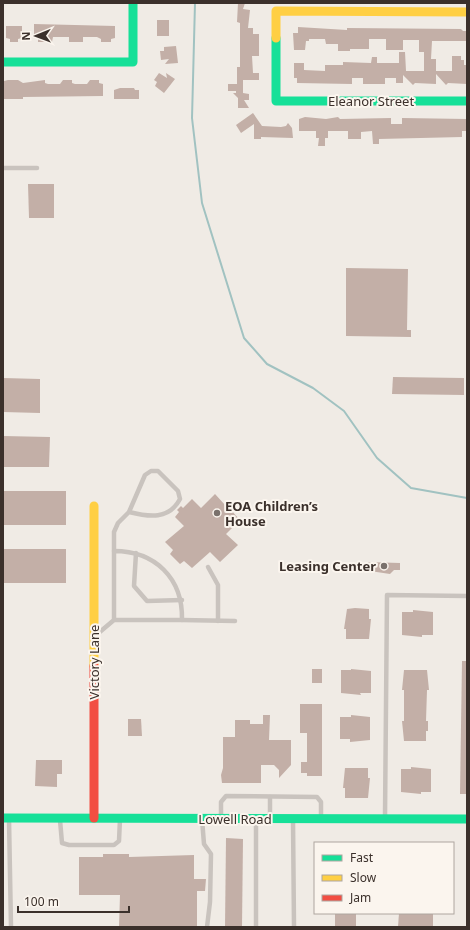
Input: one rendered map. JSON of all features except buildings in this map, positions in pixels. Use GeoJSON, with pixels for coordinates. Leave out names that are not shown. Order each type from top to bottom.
{"type":"FeatureCollection","features":[{"type":"Feature","properties":{"kind":"street"},"geometry":{"type":"LineString","coordinates":[[3,62],[133,62],[133,3]]}},
{"type":"Feature","properties":{"kind":"street","name":"Eleanor Street"},"geometry":{"type":"LineString","coordinates":[[467,12],[276,11],[276,101],[467,101]]}},
{"type":"Feature","properties":{"kind":"street","name":"Victory Lane"},"geometry":{"type":"LineString","coordinates":[[94,506],[94,818]]}},
{"type":"Feature","properties":{"kind":"street","name":"Lowell Road"},"geometry":{"type":"LineString","coordinates":[[6,818],[467,819]]}},
{"type":"Feature","properties":{"kind":"lane"},"geometry":{"type":"LineString","coordinates":[[3,168],[37,168]]}},
{"type":"Feature","properties":{"kind":"lane"},"geometry":{"type":"LineString","coordinates":[[114,620],[114,532],[118,523],[129,512],[145,475],[150,471],[158,471],[178,491],[180,499],[177,504],[164,515],[142,515],[129,512]]}},
{"type":"Feature","properties":{"kind":"lane"},"geometry":{"type":"LineString","coordinates":[[114,551],[136,553],[148,557],[170,576],[182,600],[182,620]]}},
{"type":"Feature","properties":{"kind":"lane"},"geometry":{"type":"LineString","coordinates":[[136,553],[134,586],[147,601],[182,600]]}},
{"type":"Feature","properties":{"kind":"lane"},"geometry":{"type":"LineString","coordinates":[[208,567],[218,585],[218,621]]}},
{"type":"Feature","properties":{"kind":"lane"},"geometry":{"type":"LineString","coordinates":[[385,819],[387,595],[467,596]]}},
{"type":"Feature","properties":{"kind":"lane"},"geometry":{"type":"LineString","coordinates":[[94,637],[114,620],[234,621]]}},
{"type":"Feature","properties":{"kind":"lane"},"geometry":{"type":"LineString","coordinates":[[221,819],[221,802],[226,796],[317,797],[321,802],[322,819]]}},
{"type":"Feature","properties":{"kind":"lane"},"geometry":{"type":"LineString","coordinates":[[270,797],[270,819]]}},
{"type":"Feature","properties":{"kind":"lane"},"geometry":{"type":"LineString","coordinates":[[6,818],[11,927]]}},
{"type":"Feature","properties":{"kind":"lane"},"geometry":{"type":"LineString","coordinates":[[60,818],[62,843],[69,845],[114,845],[119,841],[120,818]]}},
{"type":"Feature","properties":{"kind":"lane"},"geometry":{"type":"LineString","coordinates":[[202,819],[204,844],[211,854],[210,902],[207,927]]}},
{"type":"Feature","properties":{"kind":"lane"},"geometry":{"type":"LineString","coordinates":[[256,819],[256,927]]}},
{"type":"Feature","properties":{"kind":"lane"},"geometry":{"type":"LineString","coordinates":[[293,819],[294,927]]}},
{"type":"Feature","properties":{"kind":"waterway"},"geometry":{"type":"LineString","coordinates":[[195,3],[192,118],[202,203],[244,338],[267,364],[313,388],[344,411],[377,458],[411,488],[467,498]]}},
{"type":"Feature","properties":{"kind":"traffic: fast"},"geometry":{"type":"LineString","coordinates":[[3,62],[133,62],[133,3]]}},
{"type":"Feature","properties":{"kind":"traffic: fast"},"geometry":{"type":"LineString","coordinates":[[276,38],[276,101],[467,101]]}},
{"type":"Feature","properties":{"kind":"traffic: fast"},"geometry":{"type":"LineString","coordinates":[[3,818],[467,819]]}},
{"type":"Feature","properties":{"kind":"traffic: slow"},"geometry":{"type":"LineString","coordinates":[[276,38],[276,11],[467,12]]}},
{"type":"Feature","properties":{"kind":"traffic: slow"},"geometry":{"type":"LineString","coordinates":[[94,506],[94,666]]}},
{"type":"Feature","properties":{"kind":"traffic: jam"},"geometry":{"type":"LineString","coordinates":[[94,666],[94,818]]}},
{"type":"Feature","properties":{"kind":"place","name":"EOA Children’s House"},"geometry":{"type":"Point","coordinates":[217,513]}},
{"type":"Feature","properties":{"kind":"place","name":"Leasing Center"},"geometry":{"type":"Point","coordinates":[384,566]}}]}
